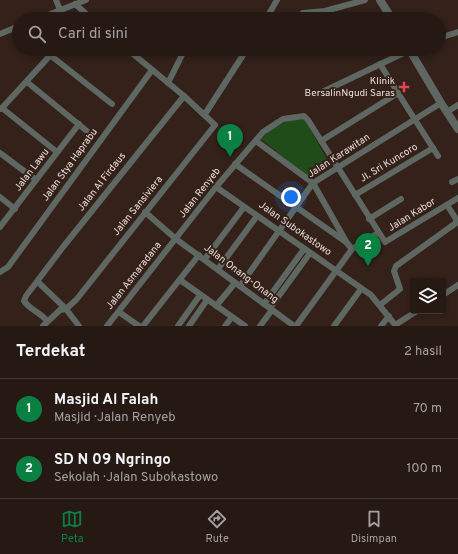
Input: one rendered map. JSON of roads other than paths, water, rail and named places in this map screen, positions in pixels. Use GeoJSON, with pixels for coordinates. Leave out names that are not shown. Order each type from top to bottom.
{"type":"FeatureCollection","features":[{"type":"Feature","properties":{"kind":"street"},"geometry":{"type":"LineString","coordinates":[[56,0],[60,10]]}},
{"type":"Feature","properties":{"kind":"street"},"geometry":{"type":"LineString","coordinates":[[55,12],[86,0]]}},
{"type":"Feature","properties":{"kind":"street"},"geometry":{"type":"LineString","coordinates":[[270,12],[278,0]]}},
{"type":"Feature","properties":{"kind":"street"},"geometry":{"type":"LineString","coordinates":[[314,12],[325,11],[365,0]]}},
{"type":"Feature","properties":{"kind":"street"},"geometry":{"type":"LineString","coordinates":[[380,0],[388,12]]}},
{"type":"Feature","properties":{"kind":"street"},"geometry":{"type":"LineString","coordinates":[[75,4],[81,12]]}},
{"type":"Feature","properties":{"kind":"street"},"geometry":{"type":"LineString","coordinates":[[0,34],[12,29]]}},
{"type":"Feature","properties":{"kind":"street"},"geometry":{"type":"LineString","coordinates":[[446,36],[458,32]]}},
{"type":"Feature","properties":{"kind":"street"},"geometry":{"type":"LineString","coordinates":[[57,152],[1,109],[50,56],[112,104]]}},
{"type":"Feature","properties":{"kind":"street","name":"Jalan Sansiviera"},"geometry":{"type":"LineString","coordinates":[[45,324],[61,309],[66,309],[81,294],[145,212],[213,129],[213,122],[135,56]]}},
{"type":"Feature","properties":{"kind":"street"},"geometry":{"type":"LineString","coordinates":[[168,83],[182,56]]}},
{"type":"Feature","properties":{"kind":"street"},"geometry":{"type":"LineString","coordinates":[[204,114],[242,56]]}},
{"type":"Feature","properties":{"kind":"street"},"geometry":{"type":"LineString","coordinates":[[316,95],[396,56]]}},
{"type":"Feature","properties":{"kind":"street"},"geometry":{"type":"LineString","coordinates":[[414,56],[458,129]]}},
{"type":"Feature","properties":{"kind":"street"},"geometry":{"type":"LineString","coordinates":[[380,64],[438,156]]}},
{"type":"Feature","properties":{"kind":"street","name":"Jalan Stya Haprabu"},"geometry":{"type":"LineString","coordinates":[[2,272],[152,70]]}},
{"type":"Feature","properties":{"kind":"street"},"geometry":{"type":"LineString","coordinates":[[26,82],[88,132]]}},
{"type":"Feature","properties":{"kind":"street"},"geometry":{"type":"LineString","coordinates":[[321,140],[398,92]]}},
{"type":"Feature","properties":{"kind":"street","name":"Jalan Al Firdaus"},"geometry":{"type":"LineString","coordinates":[[45,324],[42,315],[30,309],[24,301],[63,247],[184,96]]}},
{"type":"Feature","properties":{"kind":"street","name":"Jalan Karawitan"},"geometry":{"type":"LineString","coordinates":[[216,306],[238,284],[279,232],[313,184],[441,103]]}},
{"type":"Feature","properties":{"kind":"street"},"geometry":{"type":"LineString","coordinates":[[447,112],[458,105]]}},
{"type":"Feature","properties":{"kind":"street","name":"Jalan Renyeb"},"geometry":{"type":"LineString","coordinates":[[176,239],[216,187],[263,132],[276,122],[299,116],[304,116],[308,120],[378,233]]}},
{"type":"Feature","properties":{"kind":"street","name":"Jalan Lawu"},"geometry":{"type":"LineString","coordinates":[[0,227],[79,124]]}},
{"type":"Feature","properties":{"kind":"street"},"geometry":{"type":"LineString","coordinates":[[256,141],[313,184],[347,243],[352,249]]}},
{"type":"Feature","properties":{"kind":"street","name":"Jl. Sri Kuncoro"},"geometry":{"type":"LineString","coordinates":[[354,195],[433,148]]}},
{"type":"Feature","properties":{"kind":"street"},"geometry":{"type":"LineString","coordinates":[[0,153],[36,180]]}},
{"type":"Feature","properties":{"kind":"street"},"geometry":{"type":"LineString","coordinates":[[236,164],[347,243]]}},
{"type":"Feature","properties":{"kind":"street","name":"Jalan Subokastowo"},"geometry":{"type":"LineString","coordinates":[[216,187],[361,289],[380,305],[395,325]]}},
{"type":"Feature","properties":{"kind":"street"},"geometry":{"type":"LineString","coordinates":[[0,197],[15,209]]}},
{"type":"Feature","properties":{"kind":"street","name":"Jalan Kabor"},"geometry":{"type":"LineString","coordinates":[[378,233],[387,242],[458,198]]}},
{"type":"Feature","properties":{"kind":"street"},"geometry":{"type":"LineString","coordinates":[[369,219],[401,199]]}},
{"type":"Feature","properties":{"kind":"street"},"geometry":{"type":"LineString","coordinates":[[380,305],[400,289],[394,271],[396,266],[456,223],[456,219],[447,205]]}},
{"type":"Feature","properties":{"kind":"street"},"geometry":{"type":"LineString","coordinates":[[205,260],[244,207]]}},
{"type":"Feature","properties":{"kind":"street","name":"Jalan Onang-Onang"},"geometry":{"type":"LineString","coordinates":[[145,212],[176,239],[295,326]]}},
{"type":"Feature","properties":{"kind":"street"},"geometry":{"type":"LineString","coordinates":[[218,269],[257,216]]}},
{"type":"Feature","properties":{"kind":"street"},"geometry":{"type":"LineString","coordinates":[[295,326],[352,249],[378,233]]}},
{"type":"Feature","properties":{"kind":"street","name":"Jalan Asmaradana"},"geometry":{"type":"LineString","coordinates":[[107,326],[176,239]]}},
{"type":"Feature","properties":{"kind":"street"},"geometry":{"type":"LineString","coordinates":[[264,304],[307,251]]}},
{"type":"Feature","properties":{"kind":"street"},"geometry":{"type":"LineString","coordinates":[[260,326],[307,251]]}},
{"type":"Feature","properties":{"kind":"street"},"geometry":{"type":"LineString","coordinates":[[143,326],[199,255]]}},
{"type":"Feature","properties":{"kind":"street"},"geometry":{"type":"LineString","coordinates":[[180,280],[245,326]]}},
{"type":"Feature","properties":{"kind":"street"},"geometry":{"type":"LineString","coordinates":[[38,282],[66,309],[79,326]]}},
{"type":"Feature","properties":{"kind":"street"},"geometry":{"type":"LineString","coordinates":[[446,293],[458,285]]}},
{"type":"Feature","properties":{"kind":"street"},"geometry":{"type":"LineString","coordinates":[[334,326],[361,289]]}},
{"type":"Feature","properties":{"kind":"street"},"geometry":{"type":"LineString","coordinates":[[178,326],[200,295]]}},
{"type":"Feature","properties":{"kind":"street"},"geometry":{"type":"LineString","coordinates":[[189,326],[207,300]]}},
{"type":"Feature","properties":{"kind":"street"},"geometry":{"type":"LineString","coordinates":[[119,312],[138,326]]}},
{"type":"Feature","properties":{"kind":"street"},"geometry":{"type":"LineString","coordinates":[[395,325],[412,314]]}},
{"type":"Feature","properties":{"kind":"street"},"geometry":{"type":"LineString","coordinates":[[381,326],[389,316]]}},
{"type":"Feature","properties":{"kind":"street"},"geometry":{"type":"LineString","coordinates":[[225,326],[232,317]]}},
{"type":"Feature","properties":{"kind":"place","name":"Klinik BersalinNgudi Saras"},"geometry":{"type":"Point","coordinates":[404,87]}},
{"type":"Feature","properties":{"kind":"place","name":"Masjid Al Falah"},"geometry":{"type":"Point","coordinates":[230,157]}},
{"type":"Feature","properties":{"kind":"place","name":"SD N 09 Ngringo"},"geometry":{"type":"Point","coordinates":[368,266]}}]}
